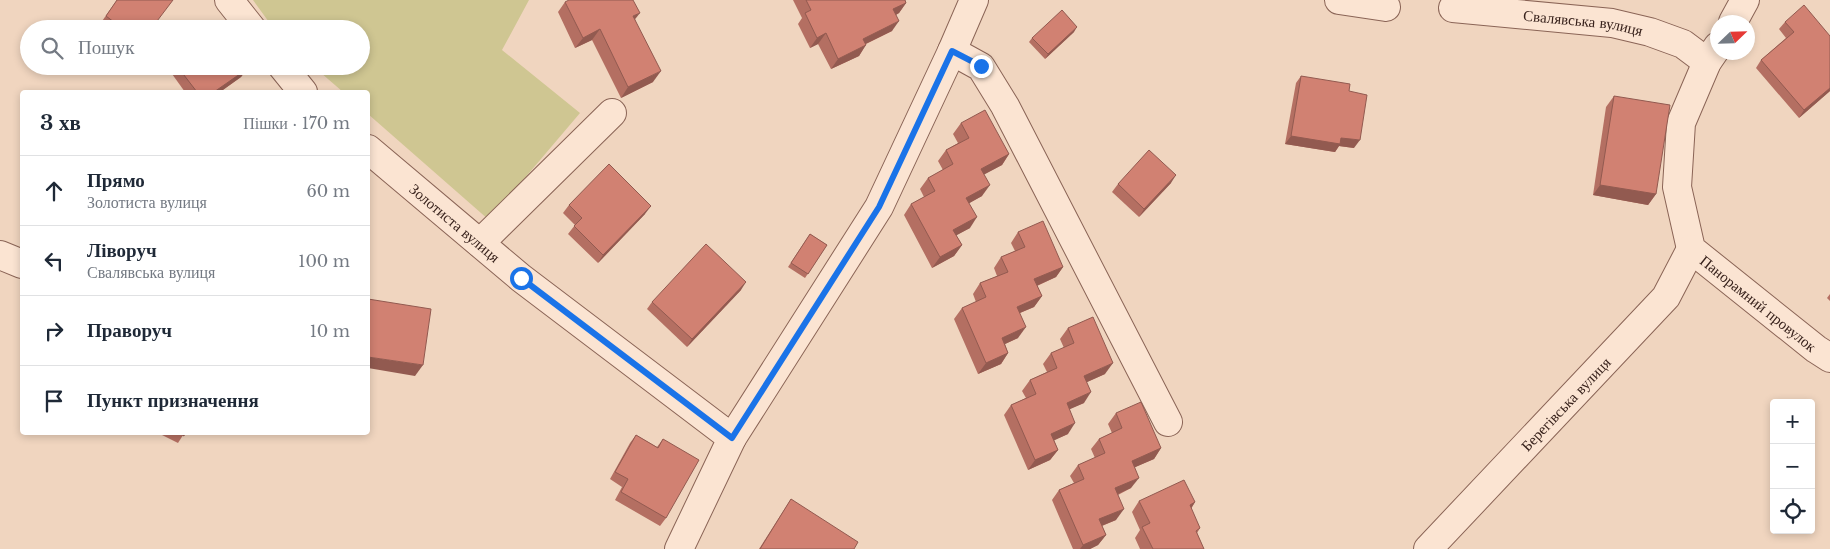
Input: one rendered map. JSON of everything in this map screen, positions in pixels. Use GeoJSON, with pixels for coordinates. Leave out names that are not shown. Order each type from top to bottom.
{"type":"FeatureCollection","features":[{"type":"Feature","properties":{"kind":"street"},"geometry":{"type":"LineString","coordinates":[[229,0],[245,20]]}},
{"type":"Feature","properties":{"kind":"street"},"geometry":{"type":"LineString","coordinates":[[679,549],[732,438],[879,207],[974,0]]}},
{"type":"Feature","properties":{"kind":"street"},"geometry":{"type":"LineString","coordinates":[[1339,0],[1386,7]]}},
{"type":"Feature","properties":{"kind":"street"},"geometry":{"type":"LineString","coordinates":[[1736,15],[1745,0]]}},
{"type":"Feature","properties":{"kind":"street","name":"Свалявська вулиця"},"geometry":{"type":"LineString","coordinates":[[1468,6],[1612,23],[1650,32],[1710,53]]}},
{"type":"Feature","properties":{"kind":"street"},"geometry":{"type":"LineString","coordinates":[[952,51],[981,66],[1005,106],[1168,422]]}},
{"type":"Feature","properties":{"kind":"street","name":"Панорамний провулок"},"geometry":{"type":"LineString","coordinates":[[1710,58],[1681,123],[1677,187],[1691,250],[1830,358]]}},
{"type":"Feature","properties":{"kind":"street"},"geometry":{"type":"LineString","coordinates":[[289,75],[301,90]]}},
{"type":"Feature","properties":{"kind":"street"},"geometry":{"type":"LineString","coordinates":[[480,243],[612,113]]}},
{"type":"Feature","properties":{"kind":"street","name":"Золотиста вулиця"},"geometry":{"type":"LineString","coordinates":[[370,151],[521,278],[732,438]]}},
{"type":"Feature","properties":{"kind":"street","name":"Берегівська вулиця"},"geometry":{"type":"LineString","coordinates":[[1428,549],[1666,297],[1691,250]]}},
{"type":"Feature","properties":{"kind":"street"},"geometry":{"type":"LineString","coordinates":[[0,255],[20,263]]}},
{"type":"Feature","properties":{"kind":"shaded area"},"geometry":{"type":"Polygon","coordinates":[[[253,0],[529,0],[502,50],[580,113],[489,220],[370,116],[370,90],[341,90],[323,75],[370,75],[370,20],[267,20],[253,0]]]}},
{"type":"Feature","properties":{"kind":"building"},"geometry":{"type":"Polygon","coordinates":[[[117,0],[173,0],[158,20],[111,20],[106,16],[117,0]]]}},
{"type":"Feature","properties":{"kind":"building"},"geometry":{"type":"Polygon","coordinates":[[[569,0],[633,0],[640,13],[633,16],[661,71],[628,87],[600,29],[583,38],[565,2],[569,0]]]}},
{"type":"Feature","properties":{"kind":"building"},"geometry":{"type":"Polygon","coordinates":[[[806,0],[905,0],[906,3],[893,9],[899,21],[863,39],[866,45],[838,59],[826,33],[817,38],[805,13],[811,10],[806,0]]]}},
{"type":"Feature","properties":{"kind":"building"},"geometry":{"type":"Polygon","coordinates":[[[1804,5],[1830,36],[1830,88],[1804,110],[1761,60],[1794,32],[1785,22],[1804,5]]]}},
{"type":"Feature","properties":{"kind":"building"},"geometry":{"type":"Polygon","coordinates":[[[1062,10],[1077,27],[1048,54],[1032,38],[1062,10]]]}},
{"type":"Feature","properties":{"kind":"building"},"geometry":{"type":"Polygon","coordinates":[[[184,75],[238,75],[217,90],[195,90],[184,75]]]}},
{"type":"Feature","properties":{"kind":"building"},"geometry":{"type":"Polygon","coordinates":[[[1301,76],[1350,84],[1349,91],[1367,95],[1360,140],[1341,138],[1340,144],[1291,136],[1301,76]]]}},
{"type":"Feature","properties":{"kind":"building"},"geometry":{"type":"Polygon","coordinates":[[[1614,96],[1670,105],[1656,194],[1600,185],[1614,96]]]}},
{"type":"Feature","properties":{"kind":"building"},"geometry":{"type":"Polygon","coordinates":[[[985,110],[1009,154],[981,169],[990,185],[966,198],[977,217],[953,230],[962,245],[940,257],[911,204],[935,191],[928,178],[953,164],[946,150],[969,138],[961,123],[985,110]]]}},
{"type":"Feature","properties":{"kind":"building"},"geometry":{"type":"Polygon","coordinates":[[[1149,150],[1176,175],[1144,209],[1118,184],[1149,150]]]}},
{"type":"Feature","properties":{"kind":"building"},"geometry":{"type":"Polygon","coordinates":[[[609,164],[651,206],[603,255],[574,226],[582,218],[569,205],[609,164]]]}},
{"type":"Feature","properties":{"kind":"building"},"geometry":{"type":"Polygon","coordinates":[[[1043,221],[1063,267],[1034,279],[1042,296],[1017,307],[1026,327],[1002,338],[1008,353],[986,363],[962,308],[986,297],[980,283],[1008,272],[1001,257],[1025,247],[1018,232],[1043,221]]]}},
{"type":"Feature","properties":{"kind":"building"},"geometry":{"type":"Polygon","coordinates":[[[810,234],[827,245],[808,274],[791,263],[810,234]]]}},
{"type":"Feature","properties":{"kind":"building"},"geometry":{"type":"Polygon","coordinates":[[[706,244],[746,282],[692,339],[652,302],[706,244]]]}},
{"type":"Feature","properties":{"kind":"building"},"geometry":{"type":"Polygon","coordinates":[[[370,299],[431,309],[423,365],[370,357],[370,299]]]}},
{"type":"Feature","properties":{"kind":"building"},"geometry":{"type":"Polygon","coordinates":[[[1093,317],[1113,363],[1084,376],[1091,392],[1067,403],[1075,423],[1051,434],[1058,450],[1035,460],[1011,405],[1036,394],[1030,380],[1057,368],[1051,353],[1074,343],[1068,328],[1093,317]]]}},
{"type":"Feature","properties":{"kind":"building"},"geometry":{"type":"Polygon","coordinates":[[[1141,402],[1161,448],[1132,461],[1139,478],[1115,488],[1124,509],[1099,519],[1106,535],[1083,545],[1059,490],[1084,479],[1078,465],[1105,453],[1099,439],[1122,428],[1116,413],[1141,402]]]}},
{"type":"Feature","properties":{"kind":"building"},"geometry":{"type":"Polygon","coordinates":[[[636,435],[658,448],[663,439],[699,460],[666,518],[621,492],[628,479],[615,472],[636,435]]]}},
{"type":"Feature","properties":{"kind":"building"},"geometry":{"type":"Polygon","coordinates":[[[1184,480],[1195,502],[1190,505],[1200,528],[1196,531],[1204,549],[1153,549],[1142,527],[1150,523],[1139,501],[1184,480]]]}},
{"type":"Feature","properties":{"kind":"building"},"geometry":{"type":"Polygon","coordinates":[[[791,499],[858,542],[854,549],[760,549],[791,499]]]}},
{"type":"Feature","properties":{"kind":"route"},"geometry":{"type":"LineString","coordinates":[[521,278],[732,438],[879,207],[952,51],[981,66]]}}]}
